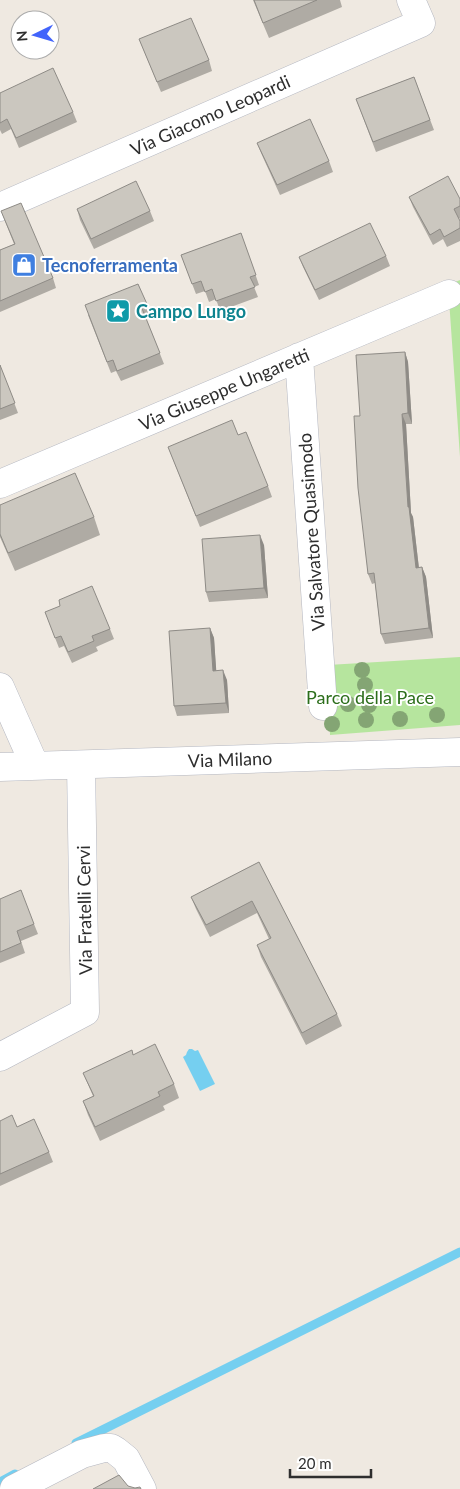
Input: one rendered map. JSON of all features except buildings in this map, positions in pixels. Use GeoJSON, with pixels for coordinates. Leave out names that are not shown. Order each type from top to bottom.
{"type":"FeatureCollection","features":[{"type":"Feature","properties":{"kind":"street","name":"Via Giacomo Leopardi"},"geometry":{"type":"LineString","coordinates":[[0,207],[416,11]]}},
{"type":"Feature","properties":{"kind":"street","name":"Via Giuseppe Ungaretti"},"geometry":{"type":"LineString","coordinates":[[0,484],[449,294]]}},
{"type":"Feature","properties":{"kind":"street","name":"Via Salvatore Quasimodo"},"geometry":{"type":"LineString","coordinates":[[299,358],[323,706]]}},
{"type":"Feature","properties":{"kind":"street"},"geometry":{"type":"LineString","coordinates":[[1,690],[35,766]]}},
{"type":"Feature","properties":{"kind":"street","name":"Via Milano"},"geometry":{"type":"LineString","coordinates":[[0,767],[460,752]]}},
{"type":"Feature","properties":{"kind":"street","name":"Via Fratelli Cervi"},"geometry":{"type":"LineString","coordinates":[[0,1057],[86,1012],[81,765]]}},
{"type":"Feature","properties":{"kind":"street"},"geometry":{"type":"LineString","coordinates":[[14,1489],[82,1454],[104,1448],[113,1450],[124,1457],[142,1489]]}},
{"type":"Feature","properties":{"kind":"green space"},"geometry":{"type":"Polygon","coordinates":[[[460,280],[460,457],[448,285],[460,280]]]}},
{"type":"Feature","properties":{"kind":"green space","name":"Parco della Pace"},"geometry":{"type":"Polygon","coordinates":[[[460,657],[460,725],[330,735],[328,665],[460,657]]]}},
{"type":"Feature","properties":{"kind":"water"},"geometry":{"type":"Polygon","coordinates":[[[189,1049],[198,1050],[215,1084],[200,1091],[183,1057],[189,1049]]]}},
{"type":"Feature","properties":{"kind":"waterway"},"geometry":{"type":"LineString","coordinates":[[76,1443],[460,1252]]}},
{"type":"Feature","properties":{"kind":"waterway"},"geometry":{"type":"LineString","coordinates":[[0,1482],[15,1474]]}},
{"type":"Feature","properties":{"kind":"place","name":"Tecnoferramenta"},"geometry":{"type":"Point","coordinates":[24,265]}},
{"type":"Feature","properties":{"kind":"place","name":"Campo Lungo"},"geometry":{"type":"Point","coordinates":[118,311]}}]}
